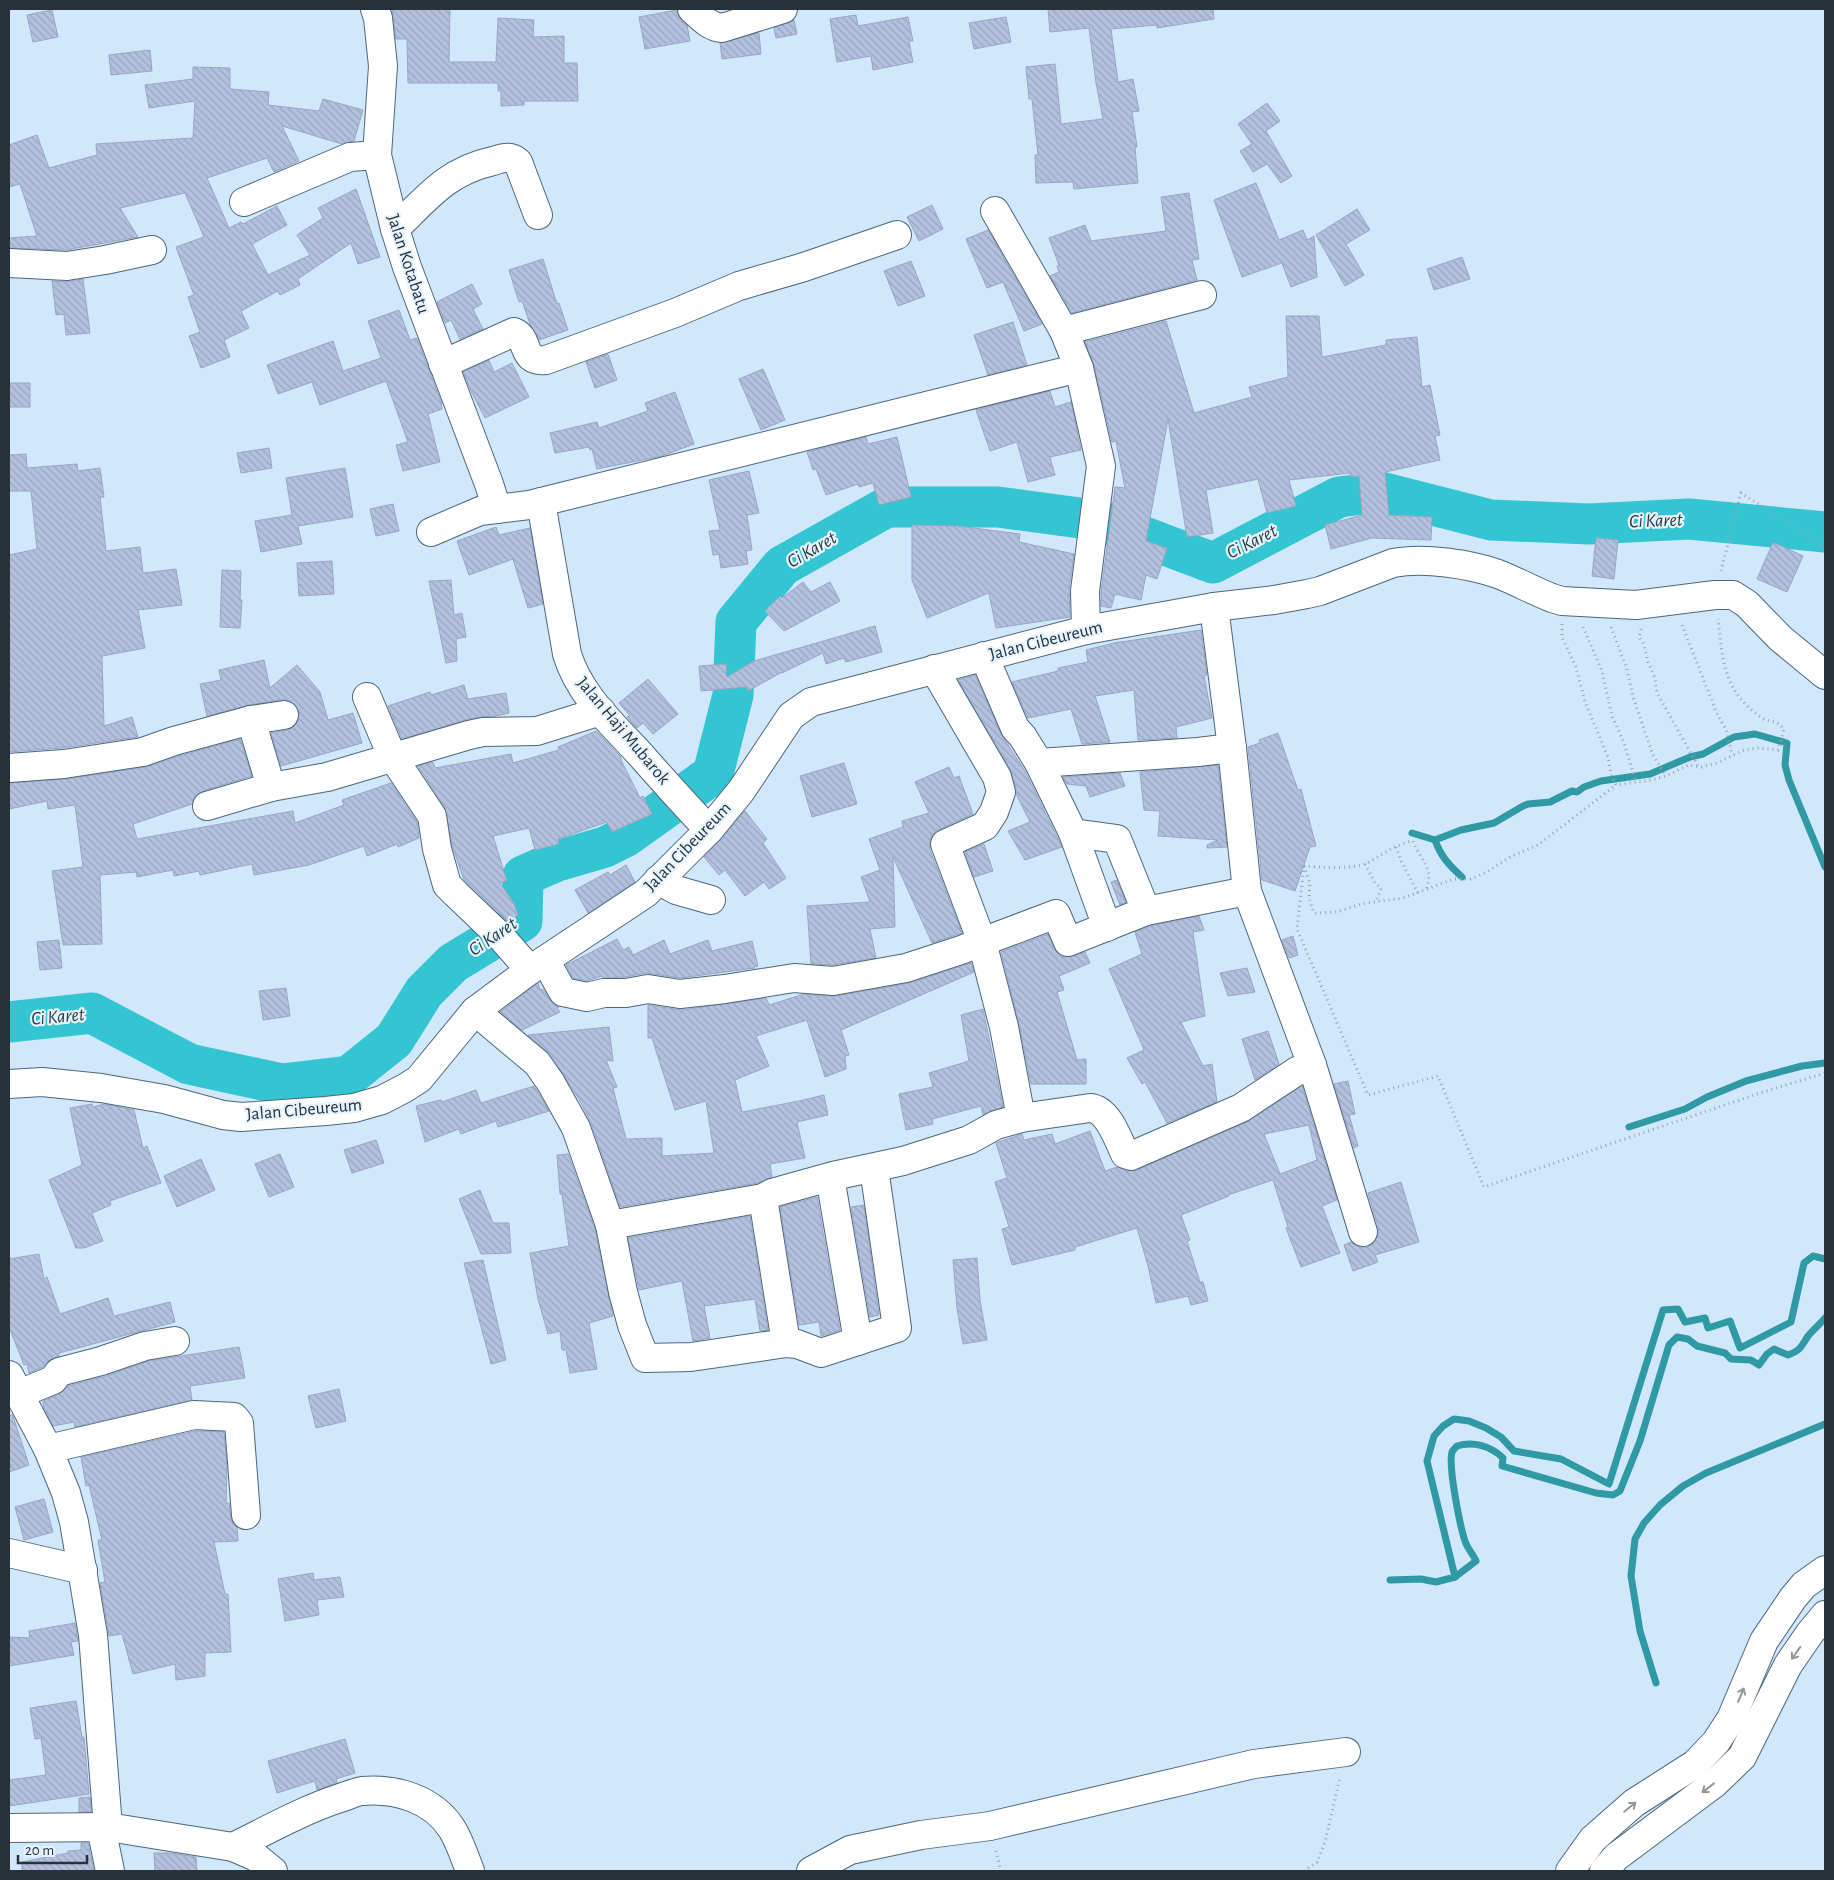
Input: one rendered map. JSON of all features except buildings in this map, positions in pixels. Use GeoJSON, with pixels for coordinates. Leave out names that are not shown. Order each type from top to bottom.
{"type":"FeatureCollection","features":[{"type":"Feature","properties":{"kind":"street","name":"Jalan Kotabatu"},"geometry":{"type":"LineString","coordinates":[[375,9],[378,18],[382,66],[377,155],[395,229],[406,267],[489,484],[497,510]]}},
{"type":"Feature","properties":{"kind":"street"},"geometry":{"type":"LineString","coordinates":[[692,9],[707,23],[716,28],[722,28],[783,9]]}},
{"type":"Feature","properties":{"kind":"street"},"geometry":{"type":"LineString","coordinates":[[244,202],[350,157],[377,155]]}},
{"type":"Feature","properties":{"kind":"street"},"geometry":{"type":"LineString","coordinates":[[395,229],[450,177],[483,163],[506,157],[513,158],[518,162],[538,215]]}},
{"type":"Feature","properties":{"kind":"street"},"geometry":{"type":"LineString","coordinates":[[995,211],[1064,331],[1079,368],[1101,466],[1085,592],[1086,630]]}},
{"type":"Feature","properties":{"kind":"street"},"geometry":{"type":"LineString","coordinates":[[443,364],[514,332],[520,335],[530,356],[536,360],[546,360],[739,286],[804,268],[897,235]]}},
{"type":"Feature","properties":{"kind":"street"},"geometry":{"type":"LineString","coordinates":[[9,263],[67,266],[152,250]]}},
{"type":"Feature","properties":{"kind":"street"},"geometry":{"type":"LineString","coordinates":[[1064,331],[1202,296]]}},
{"type":"Feature","properties":{"kind":"street"},"geometry":{"type":"LineString","coordinates":[[430,532],[480,511],[541,502],[1079,368]]}},
{"type":"Feature","properties":{"kind":"street","name":"Jalan Haji Mubarok"},"geometry":{"type":"LineString","coordinates":[[541,502],[567,654],[579,683],[601,711],[710,830]]}},
{"type":"Feature","properties":{"kind":"street","name":"Jalan Cibeureum"},"geometry":{"type":"LineString","coordinates":[[9,1084],[42,1082],[101,1088],[164,1099],[223,1115],[240,1117],[354,1108],[382,1100],[419,1079],[475,1011],[538,965],[646,893],[710,830],[741,791],[785,724],[796,711],[811,702],[1086,630],[1214,607],[1307,594],[1345,582],[1380,567],[1405,561],[1421,561],[1470,568],[1499,575],[1552,598],[1583,603],[1636,606],[1730,594],[1739,598],[1805,654],[1825,675]]}},
{"type":"Feature","properties":{"kind":"street"},"geometry":{"type":"LineString","coordinates":[[1214,607],[1232,748],[1247,891],[1312,1065],[1363,1232]]}},
{"type":"Feature","properties":{"kind":"street"},"geometry":{"type":"LineString","coordinates":[[984,656],[1015,728],[1023,737],[1039,763],[1073,833],[1107,927]]}},
{"type":"Feature","properties":{"kind":"street"},"geometry":{"type":"LineString","coordinates":[[934,670],[997,776],[1001,792],[994,812],[986,826],[945,844],[982,942],[1004,1027],[1021,1118]]}},
{"type":"Feature","properties":{"kind":"street"},"geometry":{"type":"LineString","coordinates":[[366,697],[392,756],[432,816],[437,849],[448,884],[501,937],[538,965],[563,992],[587,997],[604,993],[626,993],[648,989],[680,994],[725,990],[794,978],[832,981],[897,970],[943,956],[1056,914],[1068,942],[1146,912],[1247,891]]}},
{"type":"Feature","properties":{"kind":"street"},"geometry":{"type":"LineString","coordinates":[[207,806],[271,787],[327,777],[392,756],[483,732],[537,731],[601,711]]}},
{"type":"Feature","properties":{"kind":"street"},"geometry":{"type":"LineString","coordinates":[[9,768],[64,764],[143,752],[174,741],[251,720],[284,714]]}},
{"type":"Feature","properties":{"kind":"street"},"geometry":{"type":"LineString","coordinates":[[251,720],[271,787]]}},
{"type":"Feature","properties":{"kind":"street"},"geometry":{"type":"LineString","coordinates":[[1039,763],[1232,748]]}},
{"type":"Feature","properties":{"kind":"street"},"geometry":{"type":"LineString","coordinates":[[1073,833],[1117,839],[1146,912]]}},
{"type":"Feature","properties":{"kind":"street"},"geometry":{"type":"LineString","coordinates":[[658,880],[676,890],[710,900]]}},
{"type":"Feature","properties":{"kind":"street"},"geometry":{"type":"LineString","coordinates":[[475,1011],[536,1063],[576,1128],[610,1225],[623,1292],[632,1324],[645,1358],[691,1358],[786,1343],[797,1344],[821,1353],[897,1328],[874,1168]]}},
{"type":"Feature","properties":{"kind":"street"},"geometry":{"type":"LineString","coordinates":[[610,1225],[763,1198],[772,1193],[830,1177],[903,1161],[969,1140],[996,1125],[1021,1118],[1095,1109],[1107,1119],[1125,1154],[1132,1156],[1241,1108],[1297,1072],[1312,1065]]}},
{"type":"Feature","properties":{"kind":"street"},"geometry":{"type":"LineString","coordinates":[[830,1177],[858,1341]]}},
{"type":"Feature","properties":{"kind":"street"},"geometry":{"type":"LineString","coordinates":[[763,1198],[786,1343]]}},
{"type":"Feature","properties":{"kind":"street"},"geometry":{"type":"LineString","coordinates":[[110,1871],[105,1827],[93,1635],[74,1522],[66,1494],[48,1450],[15,1396],[53,1380],[59,1372],[101,1361],[145,1346],[175,1341]]}},
{"type":"Feature","properties":{"kind":"street"},"geometry":{"type":"LineString","coordinates":[[48,1450],[194,1416],[234,1417],[239,1423],[246,1515]]}},
{"type":"Feature","properties":{"kind":"street"},"geometry":{"type":"LineString","coordinates":[[9,1554],[83,1570]]}},
{"type":"Feature","properties":{"kind":"street"},"geometry":{"type":"LineString","coordinates":[[1570,1871],[1593,1839],[1634,1803],[1695,1764],[1716,1742],[1731,1719],[1764,1641],[1804,1585],[1825,1570]]}},
{"type":"Feature","properties":{"kind":"street"},"geometry":{"type":"LineString","coordinates":[[1604,1871],[1616,1857],[1715,1783],[1742,1757],[1788,1665],[1825,1615]]}},
{"type":"Feature","properties":{"kind":"street"},"geometry":{"type":"LineString","coordinates":[[811,1871],[850,1850],[922,1835],[990,1826],[1254,1764],[1346,1752]]}},
{"type":"Feature","properties":{"kind":"street"},"geometry":{"type":"LineString","coordinates":[[233,1848],[268,1829],[324,1803],[361,1791],[382,1792],[410,1796],[424,1802],[440,1814],[452,1829],[470,1871]]}},
{"type":"Feature","properties":{"kind":"street"},"geometry":{"type":"LineString","coordinates":[[9,1828],[105,1827],[233,1848],[256,1857],[273,1871]]}},
{"type":"Feature","properties":{"kind":"path"},"geometry":{"type":"LineString","coordinates":[[1304,866],[1310,884],[1309,898],[1314,913],[1336,912],[1361,904],[1403,898],[1454,879],[1471,879],[1485,873],[1512,856],[1538,844],[1616,785],[1666,776],[1688,766],[1717,763],[1732,754],[1744,750],[1758,748],[1778,750],[1784,730],[1780,724],[1773,721],[1765,721],[1750,710],[1731,686],[1724,670],[1715,596],[1741,494],[1806,533],[1825,550]]}},
{"type":"Feature","properties":{"kind":"path"},"geometry":{"type":"LineString","coordinates":[[1680,600],[1682,624],[1718,716],[1726,729],[1732,754]]}},
{"type":"Feature","properties":{"kind":"path"},"geometry":{"type":"LineString","coordinates":[[1583,603],[1612,632],[1627,669],[1633,697],[1653,755],[1666,776]]}},
{"type":"Feature","properties":{"kind":"path"},"geometry":{"type":"LineString","coordinates":[[1583,603],[1583,630],[1602,671],[1612,716],[1624,743],[1636,782]]}},
{"type":"Feature","properties":{"kind":"path"},"geometry":{"type":"LineString","coordinates":[[1583,603],[1562,637],[1576,667],[1585,702],[1608,757],[1611,774],[1616,785]]}},
{"type":"Feature","properties":{"kind":"path"},"geometry":{"type":"LineString","coordinates":[[1636,606],[1642,621],[1639,637],[1644,645],[1648,662],[1655,678],[1657,693],[1698,766]]}},
{"type":"Feature","properties":{"kind":"path"},"geometry":{"type":"LineString","coordinates":[[1304,866],[1330,868],[1365,864],[1396,847],[1413,841],[1428,870],[1430,880],[1425,891]]}},
{"type":"Feature","properties":{"kind":"path"},"geometry":{"type":"LineString","coordinates":[[1396,847],[1400,859],[1418,893]]}},
{"type":"Feature","properties":{"kind":"path"},"geometry":{"type":"LineString","coordinates":[[1365,864],[1375,883],[1381,888],[1374,902]]}},
{"type":"Feature","properties":{"kind":"path"},"geometry":{"type":"LineString","coordinates":[[1304,866],[1297,929],[1368,1095],[1438,1076],[1484,1187],[1825,1073]]}},
{"type":"Feature","properties":{"kind":"path"},"geometry":{"type":"LineString","coordinates":[[1304,1871],[1317,1862],[1325,1842],[1346,1752]]}},
{"type":"Feature","properties":{"kind":"waterway","name":"Ci Karet"},"geometry":{"type":"LineString","coordinates":[[9,1022],[92,1013],[189,1064],[282,1084],[349,1076],[394,1040],[424,992],[453,963],[522,921],[523,876],[557,861],[605,847],[625,837],[713,774],[733,695],[736,622],[782,566],[887,507],[998,507],[1102,521],[1213,563],[1339,497],[1381,492],[1491,520],[1589,524],[1689,519],[1825,532]]}},
{"type":"Feature","properties":{"kind":"waterway"},"geometry":{"type":"LineString","coordinates":[[1435,840],[1461,830],[1494,823],[1528,804],[1550,802],[1572,791],[1577,792],[1584,787],[1601,781],[1650,774],[1690,757],[1703,754],[1734,737],[1755,734],[1787,743],[1785,765],[1789,780],[1825,867]]}},
{"type":"Feature","properties":{"kind":"waterway"},"geometry":{"type":"LineString","coordinates":[[1412,833],[1435,840],[1446,861],[1462,877]]}},
{"type":"Feature","properties":{"kind":"waterway"},"geometry":{"type":"LineString","coordinates":[[1629,1127],[1685,1109],[1707,1097],[1746,1081],[1802,1066],[1825,1063]]}},
{"type":"Feature","properties":{"kind":"waterway"},"geometry":{"type":"LineString","coordinates":[[1390,1580],[1421,1579],[1436,1582],[1455,1577],[1427,1461],[1434,1436],[1443,1426],[1454,1419],[1469,1421],[1501,1437],[1514,1451],[1561,1459],[1609,1484],[1663,1310],[1678,1309],[1685,1322],[1705,1318],[1708,1328],[1730,1321],[1740,1348],[1791,1322],[1804,1263],[1813,1256],[1825,1259]]}},
{"type":"Feature","properties":{"kind":"waterway"},"geometry":{"type":"LineString","coordinates":[[1455,1577],[1476,1561],[1465,1541],[1455,1496],[1451,1459],[1452,1452],[1457,1446],[1469,1444],[1482,1446],[1493,1450],[1503,1458],[1502,1466],[1596,1493],[1613,1495],[1620,1491],[1640,1441],[1669,1345],[1677,1337],[1688,1339],[1697,1346],[1725,1353],[1731,1359],[1751,1360],[1759,1365],[1767,1354],[1774,1349],[1788,1355],[1798,1350],[1825,1318]]}},
{"type":"Feature","properties":{"kind":"waterway"},"geometry":{"type":"LineString","coordinates":[[1656,1683],[1640,1631],[1631,1576],[1635,1539],[1644,1523],[1660,1505],[1683,1486],[1706,1473],[1825,1424]]}}]}
